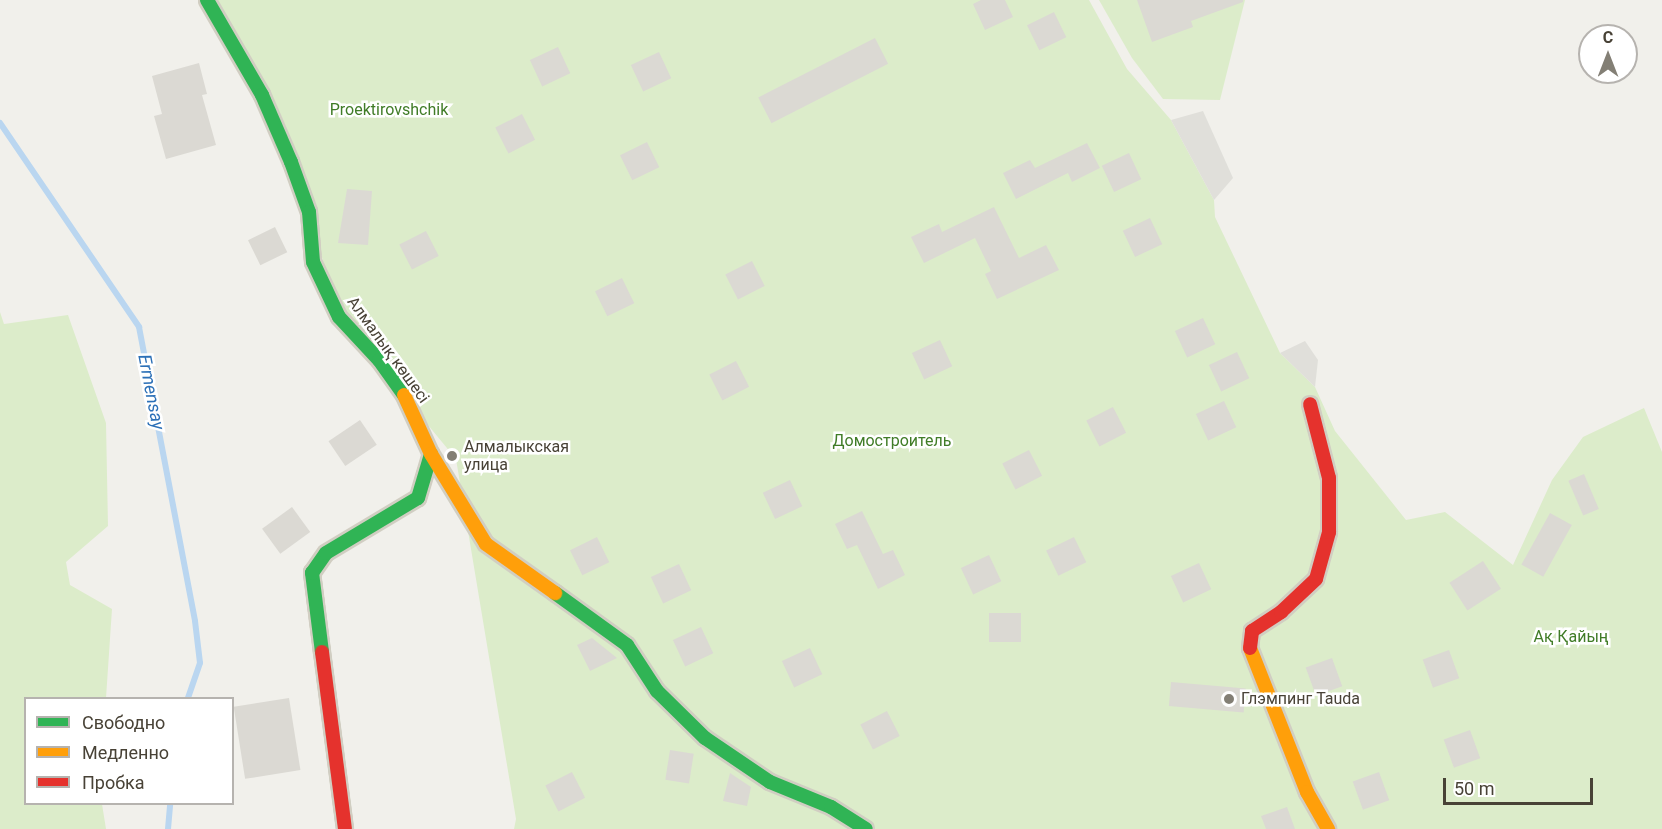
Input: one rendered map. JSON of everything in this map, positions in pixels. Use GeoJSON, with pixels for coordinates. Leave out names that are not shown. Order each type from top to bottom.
{"type":"FeatureCollection","features":[{"type":"Feature","properties":{"kind":"street","name":"Алмалық көшесі"},"geometry":{"type":"LineString","coordinates":[[207,0],[262,95],[291,162],[309,212],[313,262],[339,316],[379,360],[412,407],[431,454],[486,544],[627,645],[657,691],[705,738],[770,782],[831,807],[866,829]]}},
{"type":"Feature","properties":{"kind":"street"},"geometry":{"type":"LineString","coordinates":[[1310,404],[1329,478],[1329,532],[1316,579],[1281,612],[1252,631],[1250,652],[1307,792],[1328,829]]}},
{"type":"Feature","properties":{"kind":"street"},"geometry":{"type":"LineString","coordinates":[[345,829],[312,573],[326,553],[418,498],[431,454]]}},
{"type":"Feature","properties":{"kind":"green space","name":"Домостроитель"},"geometry":{"type":"Polygon","coordinates":[[[207,0],[1089,0],[1127,69],[1171,120],[1214,200],[1215,217],[1280,353],[1315,387],[1335,431],[1406,520],[1445,512],[1513,565],[1552,480],[1583,437],[1644,408],[1662,452],[1662,829],[514,829],[516,819],[456,459],[339,317],[309,212],[207,0]]]}},
{"type":"Feature","properties":{"kind":"green space"},"geometry":{"type":"Polygon","coordinates":[[[1099,0],[1245,0],[1220,100],[1163,99],[1132,58],[1099,0]]]}},
{"type":"Feature","properties":{"kind":"green space"},"geometry":{"type":"Polygon","coordinates":[[[0,312],[4,324],[68,315],[106,423],[108,526],[66,562],[70,585],[112,609],[106,697],[24,697],[24,805],[102,805],[106,829],[0,829],[0,312]]]}},
{"type":"Feature","properties":{"kind":"shaded area"},"geometry":{"type":"Polygon","coordinates":[[[1203,111],[1233,178],[1214,200],[1171,120],[1203,111]]]}},
{"type":"Feature","properties":{"kind":"shaded area"},"geometry":{"type":"Polygon","coordinates":[[[1305,341],[1318,360],[1315,387],[1280,353],[1305,341]]]}},
{"type":"Feature","properties":{"kind":"building"},"geometry":{"type":"Polygon","coordinates":[[[981,0],[1005,0],[1013,17],[985,30],[973,4],[981,0]]]}},
{"type":"Feature","properties":{"kind":"building"},"geometry":{"type":"Polygon","coordinates":[[[1137,0],[1243,0],[1243,2],[1191,21],[1193,27],[1152,42],[1137,0]]]}},
{"type":"Feature","properties":{"kind":"building"},"geometry":{"type":"Polygon","coordinates":[[[1054,12],[1066,37],[1039,50],[1027,25],[1054,12]]]}},
{"type":"Feature","properties":{"kind":"building"},"geometry":{"type":"Polygon","coordinates":[[[875,38],[888,64],[771,123],[758,97],[875,38]]]}},
{"type":"Feature","properties":{"kind":"building"},"geometry":{"type":"Polygon","coordinates":[[[558,47],[570,73],[542,86],[530,60],[558,47]]]}},
{"type":"Feature","properties":{"kind":"building"},"geometry":{"type":"Polygon","coordinates":[[[659,52],[671,78],[643,91],[631,65],[659,52]]]}},
{"type":"Feature","properties":{"kind":"building"},"geometry":{"type":"Polygon","coordinates":[[[199,63],[207,94],[202,95],[216,145],[166,159],[154,116],[162,114],[152,76],[199,63]]]}},
{"type":"Feature","properties":{"kind":"building"},"geometry":{"type":"Polygon","coordinates":[[[522,114],[535,140],[508,153],[495,128],[522,114]]]}},
{"type":"Feature","properties":{"kind":"building"},"geometry":{"type":"Polygon","coordinates":[[[647,142],[659,167],[632,180],[620,155],[647,142]]]}},
{"type":"Feature","properties":{"kind":"building"},"geometry":{"type":"Polygon","coordinates":[[[1087,143],[1100,168],[1072,182],[1068,173],[1016,199],[1003,173],[1030,160],[1035,168],[1087,143]]]}},
{"type":"Feature","properties":{"kind":"building"},"geometry":{"type":"Polygon","coordinates":[[[1129,153],[1141,179],[1114,192],[1102,166],[1129,153]]]}},
{"type":"Feature","properties":{"kind":"building"},"geometry":{"type":"Polygon","coordinates":[[[347,189],[372,191],[368,245],[338,243],[347,189]]]}},
{"type":"Feature","properties":{"kind":"building"},"geometry":{"type":"Polygon","coordinates":[[[994,207],[1019,258],[1046,245],[1059,270],[997,299],[985,274],[991,271],[975,238],[924,263],[911,237],[939,224],[942,232],[994,207]]]}},
{"type":"Feature","properties":{"kind":"building"},"geometry":{"type":"Polygon","coordinates":[[[1150,218],[1162,244],[1135,257],[1123,231],[1150,218]]]}},
{"type":"Feature","properties":{"kind":"building"},"geometry":{"type":"Polygon","coordinates":[[[275,227],[287,252],[260,265],[248,240],[275,227]]]}},
{"type":"Feature","properties":{"kind":"building"},"geometry":{"type":"Polygon","coordinates":[[[426,231],[439,256],[412,270],[399,245],[426,231]]]}},
{"type":"Feature","properties":{"kind":"building"},"geometry":{"type":"Polygon","coordinates":[[[752,261],[765,286],[738,300],[725,275],[752,261]]]}},
{"type":"Feature","properties":{"kind":"building"},"geometry":{"type":"Polygon","coordinates":[[[622,278],[634,303],[607,316],[595,291],[622,278]]]}},
{"type":"Feature","properties":{"kind":"building"},"geometry":{"type":"Polygon","coordinates":[[[1203,318],[1215,344],[1187,357],[1175,331],[1203,318]]]}},
{"type":"Feature","properties":{"kind":"building"},"geometry":{"type":"Polygon","coordinates":[[[940,340],[952,366],[924,379],[912,353],[940,340]]]}},
{"type":"Feature","properties":{"kind":"building"},"geometry":{"type":"Polygon","coordinates":[[[1237,352],[1249,378],[1221,391],[1209,365],[1237,352]]]}},
{"type":"Feature","properties":{"kind":"building"},"geometry":{"type":"Polygon","coordinates":[[[736,361],[749,387],[722,400],[709,375],[736,361]]]}},
{"type":"Feature","properties":{"kind":"building"},"geometry":{"type":"Polygon","coordinates":[[[1224,401],[1236,427],[1208,440],[1196,414],[1224,401]]]}},
{"type":"Feature","properties":{"kind":"building"},"geometry":{"type":"Polygon","coordinates":[[[1113,407],[1126,433],[1099,446],[1086,421],[1113,407]]]}},
{"type":"Feature","properties":{"kind":"building"},"geometry":{"type":"Polygon","coordinates":[[[360,420],[377,445],[345,466],[328,441],[360,420]]]}},
{"type":"Feature","properties":{"kind":"building"},"geometry":{"type":"Polygon","coordinates":[[[1029,450],[1042,476],[1015,489],[1002,464],[1029,450]]]}},
{"type":"Feature","properties":{"kind":"building"},"geometry":{"type":"Polygon","coordinates":[[[1584,474],[1599,509],[1583,516],[1568,481],[1584,474]]]}},
{"type":"Feature","properties":{"kind":"building"},"geometry":{"type":"Polygon","coordinates":[[[790,480],[802,506],[775,519],[763,493],[790,480]]]}},
{"type":"Feature","properties":{"kind":"building"},"geometry":{"type":"Polygon","coordinates":[[[292,507],[310,532],[280,554],[262,529],[292,507]]]}},
{"type":"Feature","properties":{"kind":"building"},"geometry":{"type":"Polygon","coordinates":[[[862,511],[883,554],[893,550],[905,575],[878,589],[857,545],[847,549],[835,524],[862,511]]]}},
{"type":"Feature","properties":{"kind":"building"},"geometry":{"type":"Polygon","coordinates":[[[1550,513],[1572,525],[1543,577],[1521,565],[1550,513]]]}},
{"type":"Feature","properties":{"kind":"building"},"geometry":{"type":"Polygon","coordinates":[[[597,537],[609,562],[582,575],[570,550],[597,537]]]}},
{"type":"Feature","properties":{"kind":"building"},"geometry":{"type":"Polygon","coordinates":[[[1074,537],[1086,562],[1058,576],[1046,551],[1074,537]]]}},
{"type":"Feature","properties":{"kind":"building"},"geometry":{"type":"Polygon","coordinates":[[[989,555],[1001,581],[973,594],[961,568],[989,555]]]}},
{"type":"Feature","properties":{"kind":"building"},"geometry":{"type":"Polygon","coordinates":[[[1483,561],[1501,589],[1467,610],[1449,583],[1483,561]]]}},
{"type":"Feature","properties":{"kind":"building"},"geometry":{"type":"Polygon","coordinates":[[[1199,563],[1211,589],[1183,602],[1171,576],[1199,563]]]}},
{"type":"Feature","properties":{"kind":"building"},"geometry":{"type":"Polygon","coordinates":[[[679,564],[691,590],[663,603],[651,577],[679,564]]]}},
{"type":"Feature","properties":{"kind":"building"},"geometry":{"type":"Polygon","coordinates":[[[989,613],[1021,613],[1021,642],[989,642],[989,613]]]}},
{"type":"Feature","properties":{"kind":"building"},"geometry":{"type":"Polygon","coordinates":[[[701,627],[713,653],[685,666],[673,640],[701,627]]]}},
{"type":"Feature","properties":{"kind":"building"},"geometry":{"type":"Polygon","coordinates":[[[592,638],[617,658],[590,671],[577,645],[592,638]]]}},
{"type":"Feature","properties":{"kind":"building"},"geometry":{"type":"Polygon","coordinates":[[[810,648],[822,674],[794,687],[782,661],[810,648]]]}},
{"type":"Feature","properties":{"kind":"building"},"geometry":{"type":"Polygon","coordinates":[[[1449,650],[1459,678],[1433,688],[1423,660],[1449,650]]]}},
{"type":"Feature","properties":{"kind":"building"},"geometry":{"type":"Polygon","coordinates":[[[1332,658],[1342,686],[1316,696],[1306,668],[1332,658]]]}},
{"type":"Feature","properties":{"kind":"building"},"geometry":{"type":"Polygon","coordinates":[[[1171,682],[1246,689],[1244,712],[1169,706],[1171,682]]]}},
{"type":"Feature","properties":{"kind":"building"},"geometry":{"type":"Polygon","coordinates":[[[289,698],[300,770],[245,779],[234,707],[289,698]]]}},
{"type":"Feature","properties":{"kind":"building"},"geometry":{"type":"Polygon","coordinates":[[[887,711],[900,736],[873,750],[860,725],[887,711]]]}},
{"type":"Feature","properties":{"kind":"building"},"geometry":{"type":"Polygon","coordinates":[[[1470,730],[1480,758],[1454,768],[1444,740],[1470,730]]]}},
{"type":"Feature","properties":{"kind":"building"},"geometry":{"type":"Polygon","coordinates":[[[670,750],[694,754],[689,783],[665,780],[670,750]]]}},
{"type":"Feature","properties":{"kind":"building"},"geometry":{"type":"Polygon","coordinates":[[[572,772],[585,798],[558,811],[545,786],[572,772]]]}},
{"type":"Feature","properties":{"kind":"building"},"geometry":{"type":"Polygon","coordinates":[[[1379,772],[1389,800],[1363,810],[1353,782],[1379,772]]]}},
{"type":"Feature","properties":{"kind":"building"},"geometry":{"type":"Polygon","coordinates":[[[730,773],[751,787],[747,806],[723,801],[730,773]]]}},
{"type":"Feature","properties":{"kind":"building"},"geometry":{"type":"Polygon","coordinates":[[[1287,807],[1295,829],[1266,829],[1261,816],[1287,807]]]}},
{"type":"Feature","properties":{"kind":"waterway","name":"Ermensay"},"geometry":{"type":"LineString","coordinates":[[0,123],[139,327],[195,621],[200,663],[188,697]]}},
{"type":"Feature","properties":{"kind":"waterway","name":"Ermensay"},"geometry":{"type":"LineString","coordinates":[[168,829],[170,805]]}},
{"type":"Feature","properties":{"kind":"traffic: fast"},"geometry":{"type":"LineString","coordinates":[[207,0],[262,95],[291,162],[309,212],[313,262],[339,317],[379,360],[404,395]]}},
{"type":"Feature","properties":{"kind":"traffic: fast"},"geometry":{"type":"LineString","coordinates":[[322,652],[312,573],[326,553],[418,498],[431,454]]}},
{"type":"Feature","properties":{"kind":"traffic: fast"},"geometry":{"type":"LineString","coordinates":[[555,593],[627,645],[657,691],[705,738],[770,782],[831,807],[866,829]]}},
{"type":"Feature","properties":{"kind":"traffic: slow"},"geometry":{"type":"LineString","coordinates":[[404,395],[431,454],[486,544],[555,593]]}},
{"type":"Feature","properties":{"kind":"traffic: slow"},"geometry":{"type":"LineString","coordinates":[[1250,648],[1307,792],[1328,829]]}},
{"type":"Feature","properties":{"kind":"traffic: jam"},"geometry":{"type":"LineString","coordinates":[[1250,648],[1252,631],[1281,612],[1316,579],[1329,532],[1329,478],[1310,404]]}},
{"type":"Feature","properties":{"kind":"traffic: jam"},"geometry":{"type":"LineString","coordinates":[[322,652],[345,829]]}},
{"type":"Feature","properties":{"kind":"place","name":"Алмалыкская улица"},"geometry":{"type":"Point","coordinates":[452,456]}},
{"type":"Feature","properties":{"kind":"place","name":"Глэмпинг Tauda"},"geometry":{"type":"Point","coordinates":[1229,699]}},
{"type":"Feature","properties":{"kind":"park label","name":"Proektirovshchik"},"geometry":{"type":"Point","coordinates":[389,110]}},
{"type":"Feature","properties":{"kind":"park label","name":"Ақ Қайың"},"geometry":{"type":"Point","coordinates":[1571,637]}}]}
